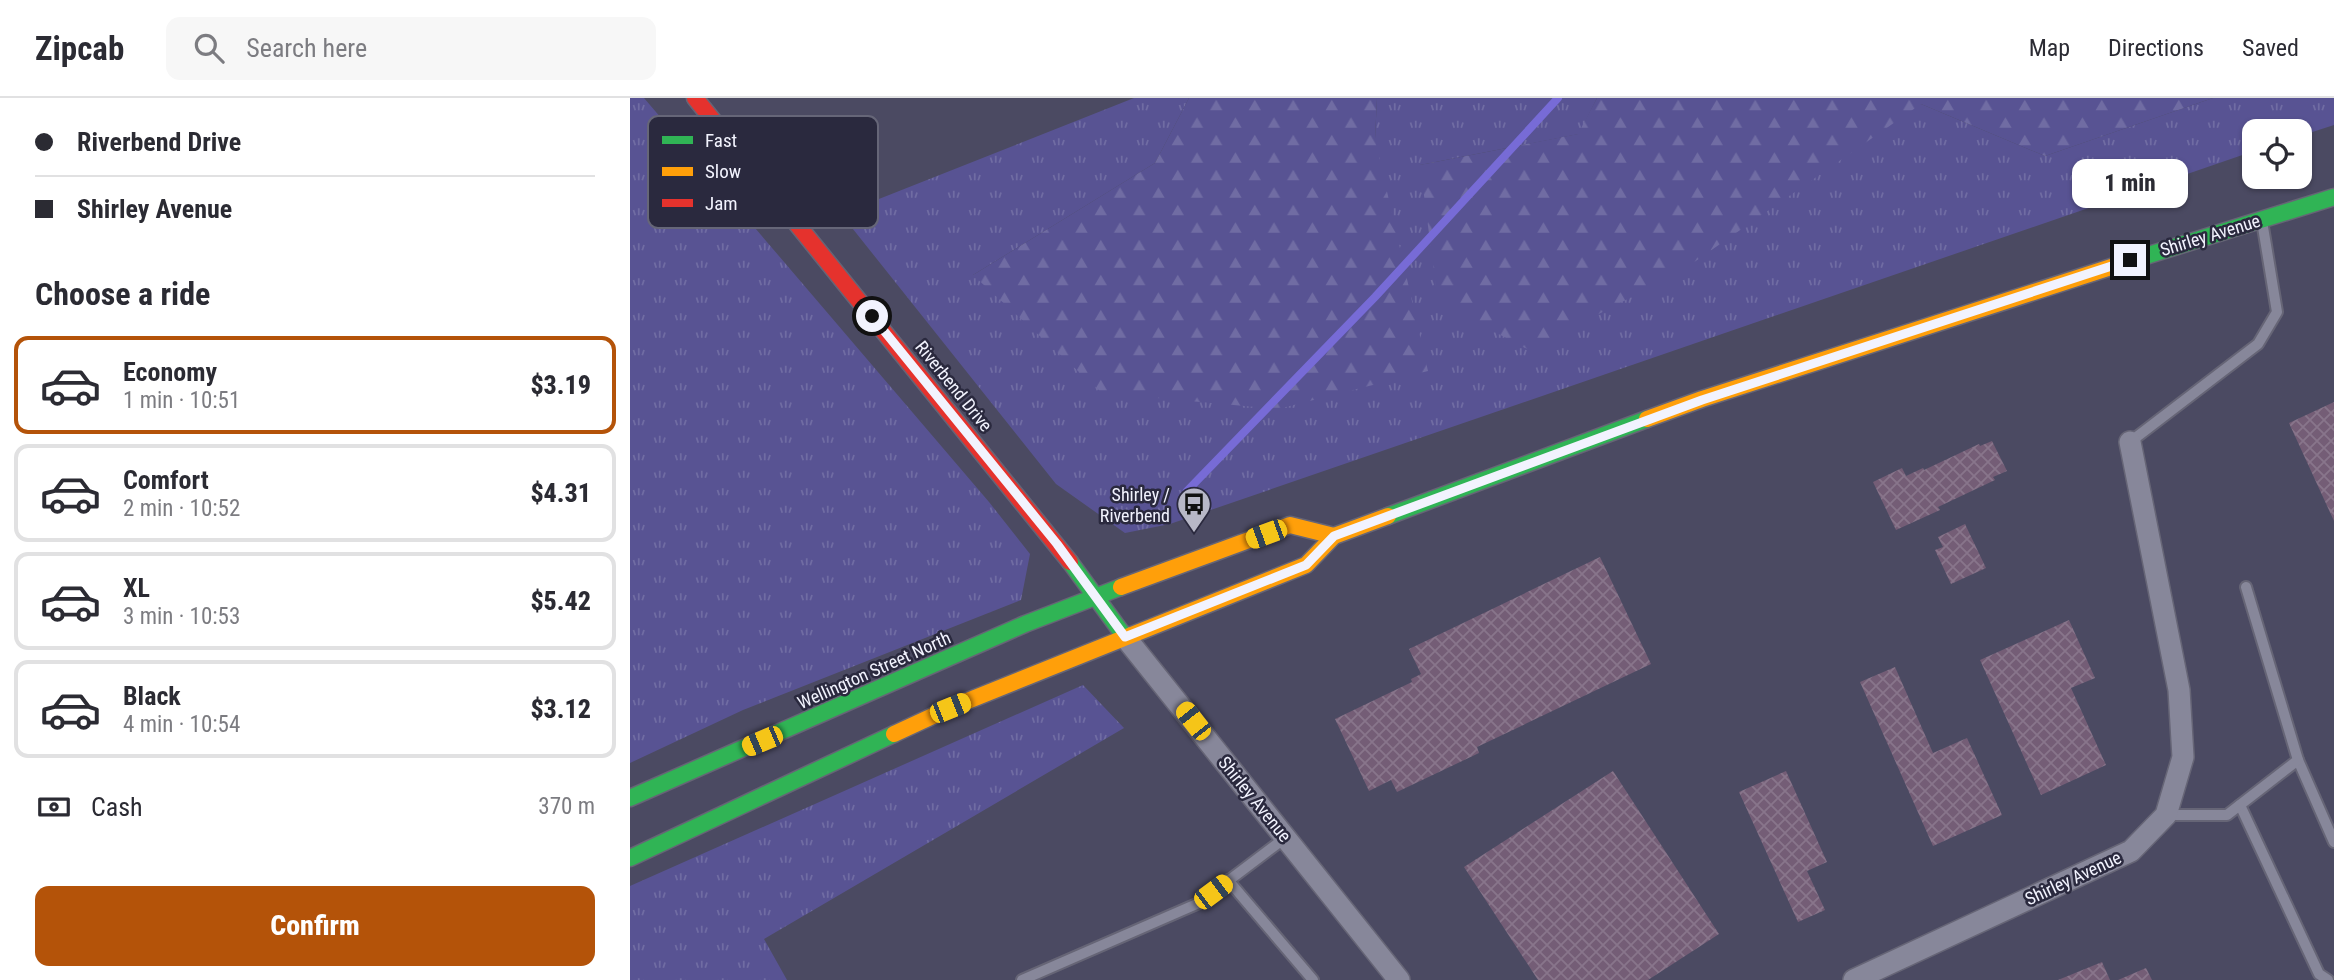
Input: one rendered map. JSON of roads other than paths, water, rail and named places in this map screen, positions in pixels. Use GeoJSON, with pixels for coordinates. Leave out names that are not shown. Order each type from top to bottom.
{"type":"FeatureCollection","features":[{"type":"Feature","properties":{"kind":"main road","name":"Riverbend Drive"},"geometry":{"type":"LineString","coordinates":[[695,98],[710,116]]}},
{"type":"Feature","properties":{"kind":"main road","name":"Shirley Avenue"},"geometry":{"type":"LineString","coordinates":[[1125,637],[1306,565],[1334,536],[1702,400],[2103,268],[2334,197]]}},
{"type":"Feature","properties":{"kind":"main road","name":"Riverbend Drive"},"geometry":{"type":"LineString","coordinates":[[801,228],[1027,507],[1125,637]]}},
{"type":"Feature","properties":{"kind":"main road"},"geometry":{"type":"LineString","coordinates":[[1097,597],[1290,525],[1334,536]]}},
{"type":"Feature","properties":{"kind":"main road","name":"Wellington Street North"},"geometry":{"type":"LineString","coordinates":[[630,798],[1025,624],[1097,597]]}},
{"type":"Feature","properties":{"kind":"main road"},"geometry":{"type":"LineString","coordinates":[[630,858],[950,708],[1125,637]]}},
{"type":"Feature","properties":{"kind":"street","name":"Shirley Avenue"},"geometry":{"type":"LineString","coordinates":[[1854,980],[2131,851],[2166,815],[2183,757],[2179,690],[2130,442]]}},
{"type":"Feature","properties":{"kind":"street","name":"Shirley Avenue"},"geometry":{"type":"LineString","coordinates":[[1125,637],[1399,980]]}},
{"type":"Feature","properties":{"kind":"lane"},"geometry":{"type":"LineString","coordinates":[[2130,442],[2258,344],[2277,312],[2262,219]]}},
{"type":"Feature","properties":{"kind":"lane"},"geometry":{"type":"LineString","coordinates":[[2246,587],[2298,760],[2334,842]]}},
{"type":"Feature","properties":{"kind":"lane"},"geometry":{"type":"LineString","coordinates":[[2166,815],[2227,815],[2298,760]]}},
{"type":"Feature","properties":{"kind":"lane"},"geometry":{"type":"LineString","coordinates":[[2240,806],[2319,974],[2328,980]]}},
{"type":"Feature","properties":{"kind":"lane"},"geometry":{"type":"LineString","coordinates":[[1022,980],[1199,903],[1285,838]]}},
{"type":"Feature","properties":{"kind":"lane"},"geometry":{"type":"LineString","coordinates":[[1228,880],[1313,980]]}},
{"type":"Feature","properties":{"kind":"waterway"},"geometry":{"type":"LineString","coordinates":[[1187,491],[1375,297],[1558,98]]}},
{"type":"Feature","properties":{"kind":"place","name":"Shirley / Riverbend"},"geometry":{"type":"Point","coordinates":[1194,534]}}]}
